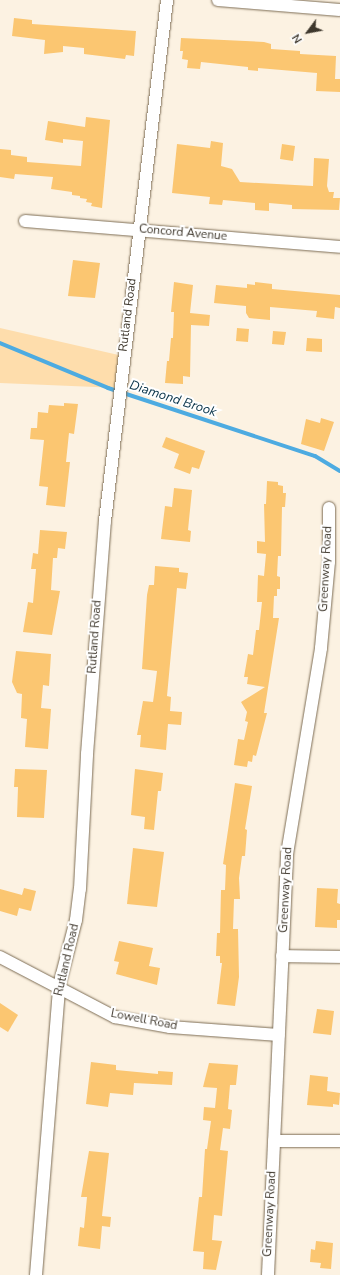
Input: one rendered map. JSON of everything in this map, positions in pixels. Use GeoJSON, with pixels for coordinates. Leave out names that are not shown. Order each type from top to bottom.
{"type":"FeatureCollection","features":[{"type":"Feature","properties":{"kind":"street","name":"Rutland Road"},"geometry":{"type":"LineString","coordinates":[[36,1275],[59,986],[74,927],[80,889],[87,754],[105,521],[138,230],[167,0]]}},
{"type":"Feature","properties":{"kind":"street"},"geometry":{"type":"LineString","coordinates":[[218,0],[340,10]]}},
{"type":"Feature","properties":{"kind":"street","name":"Concord Avenue"},"geometry":{"type":"LineString","coordinates":[[26,221],[340,247]]}},
{"type":"Feature","properties":{"kind":"street","name":"Greenway Road"},"geometry":{"type":"LineString","coordinates":[[268,1275],[287,854],[321,648],[329,562],[329,508]]}},
{"type":"Feature","properties":{"kind":"street"},"geometry":{"type":"LineString","coordinates":[[329,562],[340,568]]}},
{"type":"Feature","properties":{"kind":"street"},"geometry":{"type":"LineString","coordinates":[[282,956],[340,957]]}},
{"type":"Feature","properties":{"kind":"street","name":"Lowell Road"},"geometry":{"type":"LineString","coordinates":[[0,957],[59,986],[90,1006],[116,1017],[170,1026],[279,1035]]}},
{"type":"Feature","properties":{"kind":"street"},"geometry":{"type":"LineString","coordinates":[[274,1141],[340,1140]]}},
{"type":"Feature","properties":{"kind":"shaded area"},"geometry":{"type":"Polygon","coordinates":[[[0,328],[123,356],[119,388],[0,383],[0,328]]]}},
{"type":"Feature","properties":{"kind":"building"},"geometry":{"type":"Polygon","coordinates":[[[14,18],[32,20],[32,24],[136,31],[134,56],[126,55],[125,59],[84,54],[84,48],[63,46],[63,52],[44,54],[45,40],[12,36],[14,18]]]}},
{"type":"Feature","properties":{"kind":"building"},"geometry":{"type":"Polygon","coordinates":[[[181,38],[264,42],[271,44],[271,49],[300,51],[300,54],[336,56],[335,79],[340,79],[340,92],[316,91],[317,73],[258,68],[258,71],[248,70],[248,67],[201,62],[200,69],[187,68],[188,60],[182,59],[183,51],[180,51],[181,38]]]}},
{"type":"Feature","properties":{"kind":"building"},"geometry":{"type":"Polygon","coordinates":[[[86,117],[110,120],[102,208],[91,206],[92,203],[86,202],[87,199],[72,195],[72,192],[51,189],[53,177],[15,174],[14,179],[0,177],[0,149],[11,150],[11,155],[27,157],[27,162],[81,166],[83,141],[63,139],[63,143],[45,140],[48,121],[85,127],[86,117]]]}},
{"type":"Feature","properties":{"kind":"building"},"geometry":{"type":"Polygon","coordinates":[[[211,141],[223,143],[221,166],[232,169],[240,182],[313,186],[314,158],[329,159],[327,186],[329,192],[334,192],[333,198],[340,198],[339,210],[292,209],[292,205],[269,203],[269,211],[255,210],[255,203],[223,200],[222,205],[209,204],[210,197],[172,193],[177,144],[210,148],[211,141]]]}},
{"type":"Feature","properties":{"kind":"building"},"geometry":{"type":"Polygon","coordinates":[[[282,144],[295,146],[293,161],[280,159],[282,144]]]}},
{"type":"Feature","properties":{"kind":"building"},"geometry":{"type":"Polygon","coordinates":[[[73,260],[100,263],[95,298],[68,296],[73,260]]]}},
{"type":"Feature","properties":{"kind":"building"},"geometry":{"type":"Polygon","coordinates":[[[174,282],[193,285],[190,313],[210,315],[209,326],[191,325],[190,377],[183,376],[183,384],[165,383],[171,338],[173,338],[174,312],[171,312],[174,282]]]}},
{"type":"Feature","properties":{"kind":"building"},"geometry":{"type":"Polygon","coordinates":[[[255,282],[272,284],[272,289],[340,295],[340,308],[335,307],[334,319],[316,317],[317,311],[270,307],[270,320],[249,318],[246,313],[246,306],[214,303],[216,285],[247,288],[247,284],[255,285],[255,282]]]}},
{"type":"Feature","properties":{"kind":"building"},"geometry":{"type":"Polygon","coordinates":[[[237,328],[249,329],[248,342],[236,341],[237,328]]]}},
{"type":"Feature","properties":{"kind":"building"},"geometry":{"type":"Polygon","coordinates":[[[273,331],[286,332],[284,345],[272,344],[273,331]]]}},
{"type":"Feature","properties":{"kind":"building"},"geometry":{"type":"Polygon","coordinates":[[[307,338],[322,339],[322,352],[306,351],[307,338]]]}},
{"type":"Feature","properties":{"kind":"building"},"geometry":{"type":"Polygon","coordinates":[[[64,403],[78,404],[74,434],[69,433],[66,462],[70,462],[65,507],[46,505],[48,487],[39,486],[44,440],[30,439],[31,428],[37,428],[38,412],[48,413],[49,405],[64,406],[64,403]]]}},
{"type":"Feature","properties":{"kind":"building"},"geometry":{"type":"Polygon","coordinates":[[[321,418],[334,422],[324,451],[301,444],[306,419],[320,423],[321,418]]]}},
{"type":"Feature","properties":{"kind":"building"},"geometry":{"type":"Polygon","coordinates":[[[166,437],[205,451],[199,469],[192,467],[190,474],[174,468],[179,454],[162,447],[166,437]]]}},
{"type":"Feature","properties":{"kind":"building"},"geometry":{"type":"Polygon","coordinates":[[[267,481],[278,482],[278,485],[283,486],[283,493],[286,493],[285,507],[282,507],[281,556],[278,556],[277,576],[280,577],[280,589],[277,589],[277,596],[274,596],[273,618],[279,618],[264,713],[267,713],[256,756],[253,755],[252,762],[248,761],[247,767],[234,765],[238,739],[244,740],[248,722],[245,721],[247,712],[241,702],[265,687],[247,684],[248,677],[244,677],[248,654],[253,655],[256,630],[259,630],[262,602],[257,602],[258,575],[264,576],[266,554],[257,553],[257,541],[265,542],[264,504],[266,504],[267,481]]]}},
{"type":"Feature","properties":{"kind":"building"},"geometry":{"type":"Polygon","coordinates":[[[174,488],[192,490],[188,530],[191,531],[190,542],[161,539],[165,506],[172,507],[174,488]]]}},
{"type":"Feature","properties":{"kind":"building"},"geometry":{"type":"Polygon","coordinates":[[[40,530],[67,532],[65,549],[58,548],[57,558],[53,558],[51,590],[60,591],[52,635],[23,632],[28,602],[33,603],[36,569],[31,569],[33,553],[38,554],[40,530]]]}},
{"type":"Feature","properties":{"kind":"building"},"geometry":{"type":"Polygon","coordinates":[[[155,566],[179,568],[179,572],[188,573],[186,589],[177,588],[167,696],[171,697],[170,711],[182,712],[181,725],[168,724],[166,750],[140,747],[141,735],[137,735],[143,701],[153,702],[157,671],[142,669],[147,595],[149,585],[154,585],[155,566]]]}},
{"type":"Feature","properties":{"kind":"building"},"geometry":{"type":"Polygon","coordinates":[[[16,651],[51,654],[49,686],[43,685],[41,708],[51,709],[48,749],[25,747],[27,719],[21,718],[22,694],[17,693],[12,682],[16,651]]]}},
{"type":"Feature","properties":{"kind":"building"},"geometry":{"type":"Polygon","coordinates":[[[15,769],[47,770],[44,818],[17,817],[18,787],[14,787],[15,769]]]}},
{"type":"Feature","properties":{"kind":"building"},"geometry":{"type":"Polygon","coordinates":[[[135,769],[163,773],[161,791],[158,791],[154,830],[144,829],[145,817],[131,815],[135,769]]]}},
{"type":"Feature","properties":{"kind":"building"},"geometry":{"type":"Polygon","coordinates":[[[235,783],[252,786],[245,829],[247,830],[245,856],[242,856],[239,878],[240,899],[234,899],[233,929],[238,929],[239,977],[235,1006],[217,1004],[222,963],[220,963],[220,956],[216,956],[217,933],[220,933],[221,890],[225,890],[226,865],[223,864],[235,783]]]}},
{"type":"Feature","properties":{"kind":"building"},"geometry":{"type":"Polygon","coordinates":[[[133,848],[164,852],[157,907],[127,904],[133,848]]]}},
{"type":"Feature","properties":{"kind":"building"},"geometry":{"type":"Polygon","coordinates":[[[24,888],[36,891],[31,911],[19,908],[17,916],[0,911],[0,889],[22,895],[24,888]]]}},
{"type":"Feature","properties":{"kind":"building"},"geometry":{"type":"Polygon","coordinates":[[[317,888],[338,889],[337,903],[340,904],[340,920],[337,920],[337,928],[315,927],[317,888]]]}},
{"type":"Feature","properties":{"kind":"building"},"geometry":{"type":"Polygon","coordinates":[[[119,941],[153,948],[149,966],[160,968],[157,985],[116,974],[119,962],[114,961],[119,941]]]}},
{"type":"Feature","properties":{"kind":"building"},"geometry":{"type":"Polygon","coordinates":[[[0,1003],[18,1015],[8,1032],[0,1027],[0,1003]]]}},
{"type":"Feature","properties":{"kind":"building"},"geometry":{"type":"Polygon","coordinates":[[[317,1009],[334,1011],[331,1035],[313,1033],[317,1009]]]}},
{"type":"Feature","properties":{"kind":"building"},"geometry":{"type":"Polygon","coordinates":[[[91,1062],[116,1065],[116,1070],[158,1074],[158,1071],[173,1072],[172,1085],[134,1083],[133,1095],[110,1093],[108,1107],[86,1104],[91,1062]]]}},
{"type":"Feature","properties":{"kind":"building"},"geometry":{"type":"Polygon","coordinates":[[[209,1063],[238,1065],[236,1085],[230,1085],[228,1109],[232,1110],[230,1129],[223,1128],[220,1150],[228,1151],[222,1216],[214,1215],[212,1240],[222,1241],[216,1270],[203,1269],[204,1252],[193,1251],[199,1197],[202,1197],[205,1149],[207,1149],[211,1121],[203,1120],[204,1107],[215,1108],[217,1088],[203,1087],[209,1063]]]}},
{"type":"Feature","properties":{"kind":"building"},"geometry":{"type":"Polygon","coordinates":[[[310,1075],[328,1077],[327,1091],[340,1093],[339,1105],[333,1104],[333,1107],[307,1105],[310,1075]]]}},
{"type":"Feature","properties":{"kind":"building"},"geometry":{"type":"Polygon","coordinates":[[[89,1151],[109,1153],[102,1216],[111,1217],[110,1227],[102,1226],[100,1249],[78,1246],[80,1227],[84,1228],[87,1197],[81,1197],[89,1151]]]}},
{"type":"Feature","properties":{"kind":"building"},"geometry":{"type":"Polygon","coordinates":[[[316,1241],[333,1243],[331,1269],[320,1268],[321,1263],[310,1262],[311,1249],[315,1250],[316,1241]]]}},
{"type":"Feature","properties":{"kind":"waterway","name":"Diamond Brook"},"geometry":{"type":"LineString","coordinates":[[0,343],[108,388],[315,456],[340,471]]}}]}
